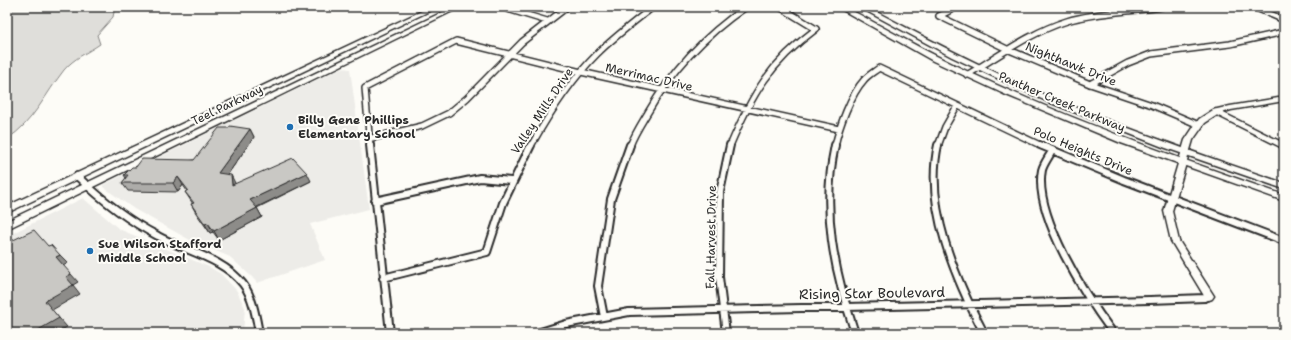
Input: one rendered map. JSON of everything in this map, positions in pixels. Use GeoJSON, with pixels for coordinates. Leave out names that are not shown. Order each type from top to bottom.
{"type":"FeatureCollection","features":[{"type":"Feature","properties":{"kind":"main road","name":"Teel Parkway"},"geometry":{"type":"LineString","coordinates":[[7,210],[435,7]]}},
{"type":"Feature","properties":{"kind":"main road","name":"Teel Parkway"},"geometry":{"type":"LineString","coordinates":[[7,225],[458,7]]}},
{"type":"Feature","properties":{"kind":"main road","name":"Panther Creek Parkway"},"geometry":{"type":"LineString","coordinates":[[840,7],[967,75],[1086,126],[1181,162],[1284,198]]}},
{"type":"Feature","properties":{"kind":"main road","name":"Panther Creek Parkway"},"geometry":{"type":"LineString","coordinates":[[862,7],[979,68],[1057,102],[1185,152],[1284,186]]}},
{"type":"Feature","properties":{"kind":"main road"},"geometry":{"type":"LineString","coordinates":[[289,76],[301,83]]}},
{"type":"Feature","properties":{"kind":"street"},"geometry":{"type":"LineString","coordinates":[[501,7],[547,21]]}},
{"type":"Feature","properties":{"kind":"street"},"geometry":{"type":"LineString","coordinates":[[390,333],[368,139],[405,132],[438,120],[460,103],[508,54],[547,21],[567,7]]}},
{"type":"Feature","properties":{"kind":"street","name":"Valley Mills Drive"},"geometry":{"type":"LineString","coordinates":[[383,278],[487,252],[496,219],[511,181],[525,155],[581,72],[607,45],[653,7]]}},
{"type":"Feature","properties":{"kind":"street"},"geometry":{"type":"LineString","coordinates":[[604,317],[598,286],[611,198],[633,138],[661,89],[696,47],[724,22],[746,7]]}},
{"type":"Feature","properties":{"kind":"street","name":"Fall Harvest Drive"},"geometry":{"type":"LineString","coordinates":[[726,333],[719,277],[720,192],[728,150],[746,108],[774,65],[793,46],[816,30],[780,7]]}},
{"type":"Feature","properties":{"kind":"street","name":"Nighthawk Drive"},"geometry":{"type":"LineString","coordinates":[[957,7],[938,16],[1007,49],[1090,84],[1152,105],[1199,125]]}},
{"type":"Feature","properties":{"kind":"street"},"geometry":{"type":"LineString","coordinates":[[967,75],[1007,49],[1056,25],[1079,18],[1161,7]]}},
{"type":"Feature","properties":{"kind":"street"},"geometry":{"type":"LineString","coordinates":[[1254,7],[1284,20]]}},
{"type":"Feature","properties":{"kind":"street"},"geometry":{"type":"LineString","coordinates":[[1090,84],[1128,63],[1151,54],[1230,44],[1284,32]]}},
{"type":"Feature","properties":{"kind":"street","name":"Merrimac Drive"},"geometry":{"type":"LineString","coordinates":[[368,139],[365,88],[456,41],[581,72],[839,129]]}},
{"type":"Feature","properties":{"kind":"street","name":"Polo Heights Drive"},"geometry":{"type":"LineString","coordinates":[[839,129],[864,80],[879,68],[1052,150],[1170,198],[1284,241]]}},
{"type":"Feature","properties":{"kind":"street"},"geometry":{"type":"LineString","coordinates":[[1209,296],[1175,241],[1168,211],[1170,198],[1191,134],[1199,125],[1216,112],[1230,108],[1284,99]]}},
{"type":"Feature","properties":{"kind":"street"},"geometry":{"type":"LineString","coordinates":[[957,106],[945,125],[937,150],[935,183],[948,251],[968,304],[984,333]]}},
{"type":"Feature","properties":{"kind":"street"},"geometry":{"type":"LineString","coordinates":[[1216,112],[1284,146]]}},
{"type":"Feature","properties":{"kind":"street"},"geometry":{"type":"LineString","coordinates":[[839,129],[829,169],[827,207],[833,254],[854,333]]}},
{"type":"Feature","properties":{"kind":"street"},"geometry":{"type":"LineString","coordinates":[[1052,150],[1042,172],[1044,194],[1054,236],[1091,301],[1112,333]]}},
{"type":"Feature","properties":{"kind":"street"},"geometry":{"type":"LineString","coordinates":[[76,176],[109,205],[143,228],[176,246],[209,259],[227,270],[243,284],[256,316],[259,333]]}},
{"type":"Feature","properties":{"kind":"street"},"geometry":{"type":"LineString","coordinates":[[375,201],[480,178],[511,181]]}},
{"type":"Feature","properties":{"kind":"street","name":"Rising Star Boulevard"},"geometry":{"type":"LineString","coordinates":[[537,333],[566,324],[629,312],[1205,298],[1209,296]]}},
{"type":"Feature","properties":{"kind":"shaded area"},"geometry":{"type":"Polygon","coordinates":[[[7,7],[115,7],[113,17],[97,35],[100,44],[76,59],[64,70],[32,116],[24,125],[7,139],[7,7]]]}},
{"type":"Feature","properties":{"kind":"shaded area","name":"Billy Gene Phillips Elementary School"},"geometry":{"type":"Polygon","coordinates":[[[341,68],[350,69],[369,209],[310,224],[325,260],[257,283],[230,257],[190,240],[134,209],[103,187],[103,185],[341,68]]]}},
{"type":"Feature","properties":{"kind":"shaded area","name":"Sue Wilson Stafford Middle School"},"geometry":{"type":"Polygon","coordinates":[[[83,198],[119,229],[209,267],[221,274],[237,291],[245,308],[243,333],[7,333],[7,236],[83,198]]]}},
{"type":"Feature","properties":{"kind":"building","name":"Billy Gene Phillips Elementary School"},"geometry":{"type":"Polygon","coordinates":[[[230,126],[250,129],[218,173],[231,175],[232,185],[293,158],[307,173],[250,200],[257,208],[214,231],[208,223],[205,224],[191,204],[194,203],[185,192],[188,190],[178,177],[173,183],[122,183],[128,175],[124,175],[132,167],[136,167],[142,159],[194,160],[219,128],[229,128],[230,126]]]}},
{"type":"Feature","properties":{"kind":"building","name":"Sue Wilson Stafford Middle School"},"geometry":{"type":"Polygon","coordinates":[[[34,230],[48,246],[51,245],[60,255],[56,257],[71,274],[66,277],[73,285],[45,301],[59,318],[33,333],[7,333],[7,243],[34,230]]]}},
{"type":"Feature","properties":{"kind":"place","name":"Billy Gene Phillips Elementary School"},"geometry":{"type":"Point","coordinates":[290,127]}},
{"type":"Feature","properties":{"kind":"place","name":"Sue Wilson Stafford Middle School"},"geometry":{"type":"Point","coordinates":[90,251]}}]}
